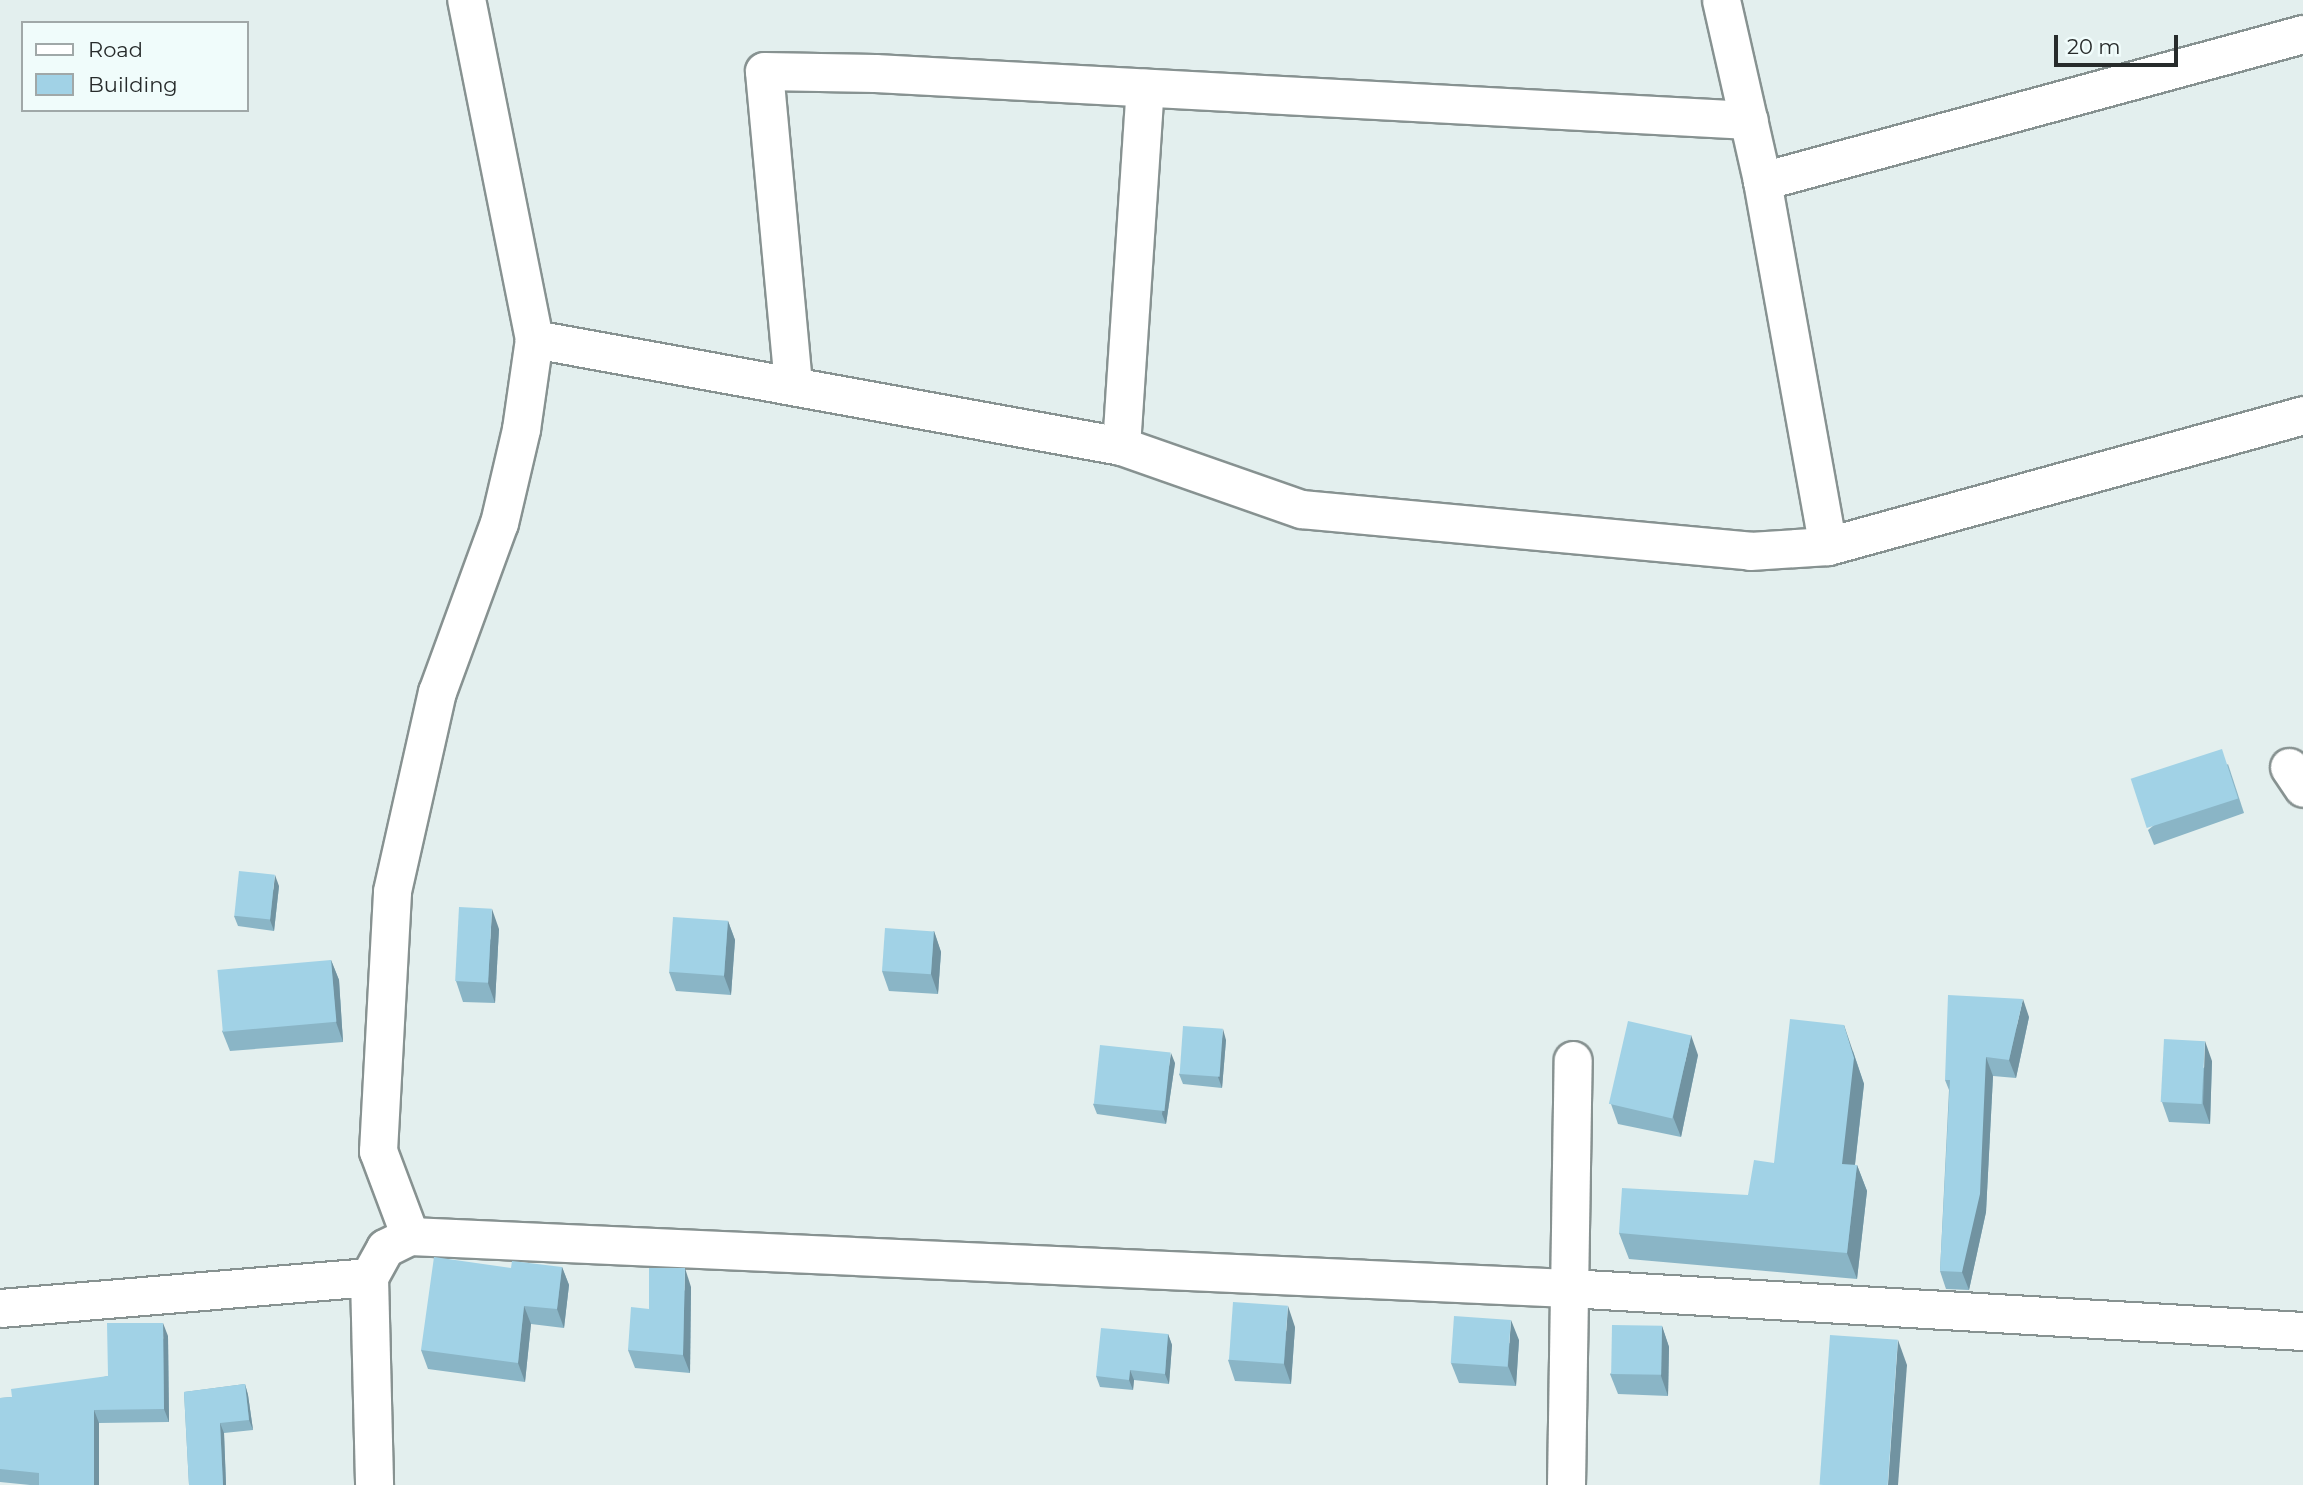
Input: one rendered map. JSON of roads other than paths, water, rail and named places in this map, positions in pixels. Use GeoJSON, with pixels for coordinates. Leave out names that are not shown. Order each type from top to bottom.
{"type":"FeatureCollection","features":[{"type":"Feature","properties":{"kind":"street"},"geometry":{"type":"LineString","coordinates":[[410,1236],[378,1151],[392,891],[437,692],[499,523],[521,429],[534,339],[466,0]]}},
{"type":"Feature","properties":{"kind":"street"},"geometry":{"type":"LineString","coordinates":[[1721,0],[1762,181],[1828,546]]}},
{"type":"Feature","properties":{"kind":"street"},"geometry":{"type":"LineString","coordinates":[[1762,181],[2303,34]]}},
{"type":"Feature","properties":{"kind":"street"},"geometry":{"type":"LineString","coordinates":[[793,384],[764,71],[1749,120]]}},
{"type":"Feature","properties":{"kind":"street"},"geometry":{"type":"LineString","coordinates":[[1121,446],[1145,88]]}},
{"type":"Feature","properties":{"kind":"street"},"geometry":{"type":"LineString","coordinates":[[534,339],[793,384],[1121,446],[1301,509],[1750,551],[1828,546],[2303,415]]}},
{"type":"Feature","properties":{"kind":"street"},"geometry":{"type":"LineString","coordinates":[[1566,1485],[1573,1060]]}},
{"type":"Feature","properties":{"kind":"street"},"geometry":{"type":"LineString","coordinates":[[374,1485],[369,1277],[385,1248],[410,1236],[1568,1288],[2303,1331]]}},
{"type":"Feature","properties":{"kind":"street"},"geometry":{"type":"LineString","coordinates":[[0,1308],[369,1277]]}}]}
